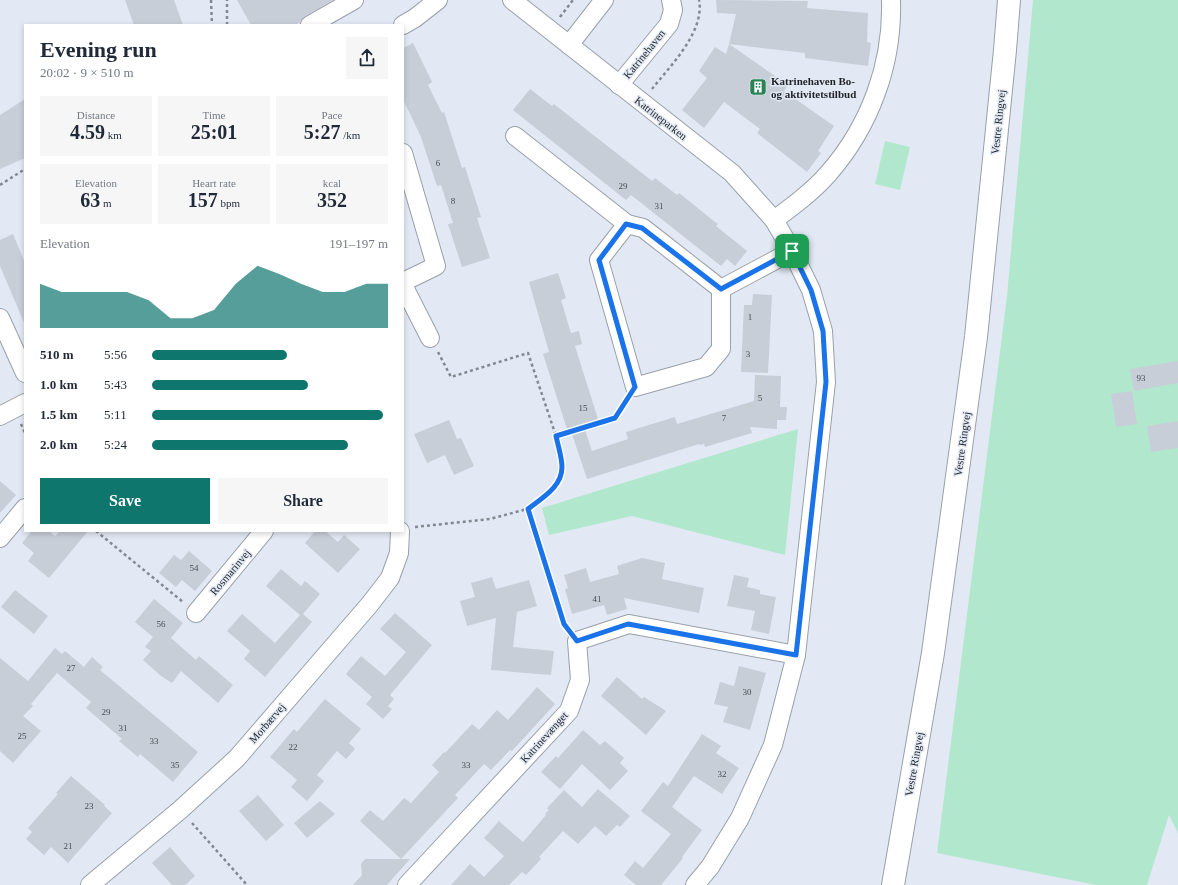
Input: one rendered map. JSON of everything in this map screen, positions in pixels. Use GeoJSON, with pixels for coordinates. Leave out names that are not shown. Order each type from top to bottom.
{"type":"FeatureCollection","features":[{"type":"Feature","properties":{"kind":"main road","name":"Vestre Ringvej"},"geometry":{"type":"LineString","coordinates":[[893,885],[933,653],[976,337],[1009,0]]}},
{"type":"Feature","properties":{"kind":"street"},"geometry":{"type":"LineString","coordinates":[[312,24],[354,0]]}},
{"type":"Feature","properties":{"kind":"street"},"geometry":{"type":"LineString","coordinates":[[404,24],[415,18],[438,0]]}},
{"type":"Feature","properties":{"kind":"street","name":"Katrineparken"},"geometry":{"type":"LineString","coordinates":[[512,0],[641,103],[732,173],[774,220],[792,251],[811,290],[823,331],[826,382],[796,655]]}},
{"type":"Feature","properties":{"kind":"street"},"geometry":{"type":"LineString","coordinates":[[569,45],[604,0]]}},
{"type":"Feature","properties":{"kind":"street","name":"Katrinehaven"},"geometry":{"type":"LineString","coordinates":[[619,85],[669,24],[673,10],[672,0]]}},
{"type":"Feature","properties":{"kind":"street"},"geometry":{"type":"LineString","coordinates":[[774,220],[802,199],[827,175],[849,148],[866,118],[879,85],[888,52],[892,17],[891,0]]}},
{"type":"Feature","properties":{"kind":"street"},"geometry":{"type":"LineString","coordinates":[[514,136],[626,224],[642,228],[721,289]]}},
{"type":"Feature","properties":{"kind":"street"},"geometry":{"type":"LineString","coordinates":[[404,156],[436,266],[404,282]]}},
{"type":"Feature","properties":{"kind":"street"},"geometry":{"type":"LineString","coordinates":[[626,224],[599,260],[635,387],[706,367],[721,349],[721,289]]}},
{"type":"Feature","properties":{"kind":"street"},"geometry":{"type":"LineString","coordinates":[[721,289],[792,251]]}},
{"type":"Feature","properties":{"kind":"street"},"geometry":{"type":"LineString","coordinates":[[404,287],[430,338]]}},
{"type":"Feature","properties":{"kind":"street"},"geometry":{"type":"LineString","coordinates":[[0,318],[24,371]]}},
{"type":"Feature","properties":{"kind":"street"},"geometry":{"type":"LineString","coordinates":[[0,416],[24,404]]}},
{"type":"Feature","properties":{"kind":"street"},"geometry":{"type":"LineString","coordinates":[[0,538],[24,509]]}},
{"type":"Feature","properties":{"kind":"street","name":"Morbærvej"},"geometry":{"type":"LineString","coordinates":[[90,885],[180,810],[237,758],[370,604],[390,578],[399,553],[405,529]]}},
{"type":"Feature","properties":{"kind":"street","name":"Rosmarinvej"},"geometry":{"type":"LineString","coordinates":[[196,613],[263,532]]}},
{"type":"Feature","properties":{"kind":"street"},"geometry":{"type":"LineString","coordinates":[[577,641],[628,624],[796,655],[773,745],[740,818],[710,867],[695,885]]}},
{"type":"Feature","properties":{"kind":"street","name":"Katrinevænget"},"geometry":{"type":"LineString","coordinates":[[407,885],[569,711],[580,680],[577,641]]}},
{"type":"Feature","properties":{"kind":"path"},"geometry":{"type":"LineString","coordinates":[[211,0],[212,24]]}},
{"type":"Feature","properties":{"kind":"path"},"geometry":{"type":"LineString","coordinates":[[227,0],[227,24]]}},
{"type":"Feature","properties":{"kind":"path"},"geometry":{"type":"LineString","coordinates":[[641,103],[692,36],[699,14],[699,0]]}},
{"type":"Feature","properties":{"kind":"path"},"geometry":{"type":"LineString","coordinates":[[0,185],[24,170]]}},
{"type":"Feature","properties":{"kind":"path"},"geometry":{"type":"LineString","coordinates":[[405,529],[490,519],[528,509],[549,493],[559,482],[562,467],[556,436],[528,353],[451,377],[430,338]]}},
{"type":"Feature","properties":{"kind":"path"},"geometry":{"type":"LineString","coordinates":[[556,436],[615,418],[635,387]]}},
{"type":"Feature","properties":{"kind":"path"},"geometry":{"type":"LineString","coordinates":[[528,509],[564,624],[577,641]]}},
{"type":"Feature","properties":{"kind":"path"},"geometry":{"type":"LineString","coordinates":[[97,532],[196,613]]}},
{"type":"Feature","properties":{"kind":"path"},"geometry":{"type":"LineString","coordinates":[[180,810],[248,885]]}},
{"type":"Feature","properties":{"kind":"green space"},"geometry":{"type":"Polygon","coordinates":[[[1033,0],[1178,0],[1178,833],[1169,815],[1147,885],[1096,885],[937,853],[1007,296],[1033,0]]]}},
{"type":"Feature","properties":{"kind":"green space"},"geometry":{"type":"Polygon","coordinates":[[[885,141],[910,147],[900,190],[875,184],[885,141]]]}},
{"type":"Feature","properties":{"kind":"green space"},"geometry":{"type":"Polygon","coordinates":[[[798,429],[785,555],[632,516],[549,535],[542,508],[798,429]]]}},
{"type":"Feature","properties":{"kind":"building"},"geometry":{"type":"Polygon","coordinates":[[[125,0],[174,0],[183,24],[134,24],[125,0]]]}},
{"type":"Feature","properties":{"kind":"building"},"geometry":{"type":"Polygon","coordinates":[[[237,0],[333,0],[305,16],[297,24],[250,24],[237,0]]]}},
{"type":"Feature","properties":{"kind":"building"},"geometry":{"type":"Polygon","coordinates":[[[716,0],[808,1],[807,8],[868,13],[867,42],[871,43],[868,66],[805,58],[805,53],[729,44],[736,14],[717,13],[716,0]]]}},
{"type":"Feature","properties":{"kind":"building"},"geometry":{"type":"Polygon","coordinates":[[[413,43],[432,82],[428,85],[442,113],[444,112],[462,168],[465,167],[481,217],[477,218],[490,258],[462,267],[448,224],[453,223],[441,185],[437,186],[421,137],[404,101],[404,48],[413,43]]]}},
{"type":"Feature","properties":{"kind":"building"},"geometry":{"type":"Polygon","coordinates":[[[729,44],[788,85],[784,91],[834,126],[818,151],[821,153],[807,172],[757,133],[760,129],[724,102],[704,128],[682,110],[707,78],[699,71],[715,47],[726,54],[729,44]]]}},
{"type":"Feature","properties":{"kind":"building"},"geometry":{"type":"Polygon","coordinates":[[[530,89],[552,106],[554,104],[652,181],[655,178],[677,195],[679,193],[718,224],[716,226],[747,251],[735,266],[727,259],[721,266],[631,195],[626,200],[513,110],[530,89]]]}},
{"type":"Feature","properties":{"kind":"building"},"geometry":{"type":"Polygon","coordinates":[[[24,100],[24,158],[0,169],[0,115],[24,100]]]}},
{"type":"Feature","properties":{"kind":"building"},"geometry":{"type":"Polygon","coordinates":[[[13,234],[24,261],[24,323],[0,266],[0,240],[13,234]]]}},
{"type":"Feature","properties":{"kind":"building"},"geometry":{"type":"Polygon","coordinates":[[[558,273],[566,298],[561,300],[571,333],[579,331],[582,344],[575,346],[598,419],[583,424],[592,451],[628,439],[626,432],[675,417],[677,424],[754,401],[755,375],[781,376],[780,407],[787,407],[786,420],[777,420],[777,429],[750,427],[752,433],[705,447],[704,444],[699,444],[587,479],[570,428],[567,429],[543,354],[549,352],[529,282],[558,273]]]}},
{"type":"Feature","properties":{"kind":"building"},"geometry":{"type":"Polygon","coordinates":[[[753,294],[772,295],[768,373],[741,372],[744,305],[752,305],[753,294]]]}},
{"type":"Feature","properties":{"kind":"building"},"geometry":{"type":"Polygon","coordinates":[[[1178,361],[1178,383],[1134,391],[1130,369],[1178,361]]]}},
{"type":"Feature","properties":{"kind":"building"},"geometry":{"type":"Polygon","coordinates":[[[1132,391],[1137,424],[1116,427],[1111,394],[1132,391]]]}},
{"type":"Feature","properties":{"kind":"building"},"geometry":{"type":"Polygon","coordinates":[[[449,420],[457,439],[461,438],[474,466],[454,475],[445,455],[427,463],[414,434],[449,420]]]}},
{"type":"Feature","properties":{"kind":"building"},"geometry":{"type":"Polygon","coordinates":[[[1178,421],[1178,448],[1151,452],[1147,426],[1178,421]]]}},
{"type":"Feature","properties":{"kind":"building"},"geometry":{"type":"Polygon","coordinates":[[[0,481],[16,495],[0,513],[0,481]]]}},
{"type":"Feature","properties":{"kind":"building"},"geometry":{"type":"Polygon","coordinates":[[[31,532],[50,532],[55,536],[59,532],[87,532],[49,578],[28,561],[34,553],[22,543],[31,532]]]}},
{"type":"Feature","properties":{"kind":"building"},"geometry":{"type":"Polygon","coordinates":[[[314,532],[326,532],[338,542],[344,535],[360,549],[338,573],[305,543],[314,532]]]}},
{"type":"Feature","properties":{"kind":"building"},"geometry":{"type":"Polygon","coordinates":[[[189,551],[212,571],[195,591],[182,580],[176,587],[159,573],[174,555],[181,560],[189,551]]]}},
{"type":"Feature","properties":{"kind":"building"},"geometry":{"type":"Polygon","coordinates":[[[642,558],[665,563],[662,579],[704,588],[699,613],[624,598],[627,609],[607,615],[604,605],[572,614],[565,589],[568,588],[564,575],[586,568],[590,582],[619,574],[617,566],[642,558]]]}},
{"type":"Feature","properties":{"kind":"building"},"geometry":{"type":"Polygon","coordinates":[[[281,569],[301,586],[305,581],[320,594],[303,614],[312,622],[265,677],[244,659],[250,651],[227,631],[242,614],[275,643],[300,615],[266,586],[281,569]]]}},
{"type":"Feature","properties":{"kind":"building"},"geometry":{"type":"Polygon","coordinates":[[[734,575],[749,578],[747,587],[760,590],[760,594],[776,597],[769,634],[751,630],[755,611],[727,606],[734,575]]]}},
{"type":"Feature","properties":{"kind":"building"},"geometry":{"type":"Polygon","coordinates":[[[492,577],[496,589],[529,580],[537,606],[517,612],[513,647],[554,651],[551,675],[491,670],[496,618],[467,626],[460,601],[475,597],[471,583],[492,577]]]}},
{"type":"Feature","properties":{"kind":"building"},"geometry":{"type":"Polygon","coordinates":[[[15,590],[48,616],[34,634],[1,607],[15,590]]]}},
{"type":"Feature","properties":{"kind":"building"},"geometry":{"type":"Polygon","coordinates":[[[154,599],[183,623],[171,638],[196,660],[199,656],[233,685],[218,703],[181,671],[172,683],[161,676],[143,660],[151,651],[145,647],[153,637],[135,622],[154,599]]]}},
{"type":"Feature","properties":{"kind":"building"},"geometry":{"type":"Polygon","coordinates":[[[395,613],[432,645],[390,695],[394,699],[388,706],[392,709],[383,719],[366,704],[372,697],[346,674],[361,656],[385,676],[406,652],[380,629],[395,613]]]}},
{"type":"Feature","properties":{"kind":"building"},"geometry":{"type":"Polygon","coordinates":[[[55,648],[62,654],[65,651],[84,667],[92,657],[103,667],[100,670],[198,752],[173,782],[140,754],[138,757],[119,741],[122,739],[86,708],[91,702],[57,673],[31,704],[33,706],[23,716],[41,731],[13,763],[0,751],[0,658],[28,681],[55,648]]]}},
{"type":"Feature","properties":{"kind":"building"},"geometry":{"type":"Polygon","coordinates":[[[739,666],[766,673],[750,730],[723,722],[728,707],[714,704],[720,682],[734,686],[739,666]]]}},
{"type":"Feature","properties":{"kind":"building"},"geometry":{"type":"Polygon","coordinates":[[[617,677],[642,699],[644,697],[666,711],[646,735],[601,696],[617,677]]]}},
{"type":"Feature","properties":{"kind":"building"},"geometry":{"type":"Polygon","coordinates":[[[537,687],[555,704],[512,751],[510,750],[491,770],[484,764],[455,795],[458,798],[401,859],[360,821],[370,810],[383,821],[404,798],[411,803],[439,772],[432,765],[472,724],[479,730],[497,710],[508,720],[537,687]]]}},
{"type":"Feature","properties":{"kind":"building"},"geometry":{"type":"Polygon","coordinates":[[[325,699],[361,729],[349,743],[355,749],[346,759],[337,751],[317,775],[324,781],[307,801],[291,787],[297,780],[270,757],[294,729],[297,732],[325,699]]]}},
{"type":"Feature","properties":{"kind":"building"},"geometry":{"type":"Polygon","coordinates":[[[583,730],[600,745],[605,741],[624,758],[620,763],[628,771],[610,790],[582,764],[560,789],[541,772],[556,756],[558,758],[583,730]]]}},
{"type":"Feature","properties":{"kind":"building"},"geometry":{"type":"Polygon","coordinates":[[[702,734],[721,746],[716,753],[739,768],[722,794],[694,776],[672,807],[702,830],[682,857],[683,858],[661,885],[636,885],[624,875],[635,861],[643,868],[671,834],[641,811],[663,782],[668,786],[702,734]]]}},
{"type":"Feature","properties":{"kind":"building"},"geometry":{"type":"Polygon","coordinates":[[[71,776],[105,805],[104,806],[112,813],[68,863],[51,847],[44,855],[26,839],[32,832],[28,828],[58,794],[56,793],[71,776]]]}},
{"type":"Feature","properties":{"kind":"building"},"geometry":{"type":"Polygon","coordinates":[[[598,789],[630,816],[620,827],[617,825],[606,836],[595,826],[578,844],[563,831],[539,857],[541,859],[526,875],[522,872],[509,885],[451,885],[470,864],[484,877],[504,856],[484,838],[499,821],[523,842],[546,815],[545,814],[549,810],[547,808],[564,790],[582,807],[598,789]]]}},
{"type":"Feature","properties":{"kind":"building"},"geometry":{"type":"Polygon","coordinates":[[[258,795],[284,825],[266,841],[239,811],[258,795]]]}},
{"type":"Feature","properties":{"kind":"building"},"geometry":{"type":"Polygon","coordinates":[[[320,801],[335,814],[307,838],[294,823],[320,801]]]}},
{"type":"Feature","properties":{"kind":"building"},"geometry":{"type":"Polygon","coordinates":[[[170,847],[195,876],[185,885],[172,885],[152,863],[170,847]]]}},
{"type":"Feature","properties":{"kind":"building"},"geometry":{"type":"Polygon","coordinates":[[[365,859],[410,859],[387,885],[353,885],[362,875],[361,864],[365,859]]]}},
{"type":"Feature","properties":{"kind":"place","name":"Katrinehaven Bo- og aktivitetstilbud"},"geometry":{"type":"Point","coordinates":[758,87]}},
{"type":"Feature","properties":{"kind":"route"},"geometry":{"type":"LineString","coordinates":[[626,224],[642,228],[721,289],[792,251],[811,290],[823,331],[826,382],[796,655],[628,624],[577,641],[564,624],[528,509],[549,493],[559,482],[562,467],[556,436],[615,418],[635,387],[599,260],[626,224]]}}]}
